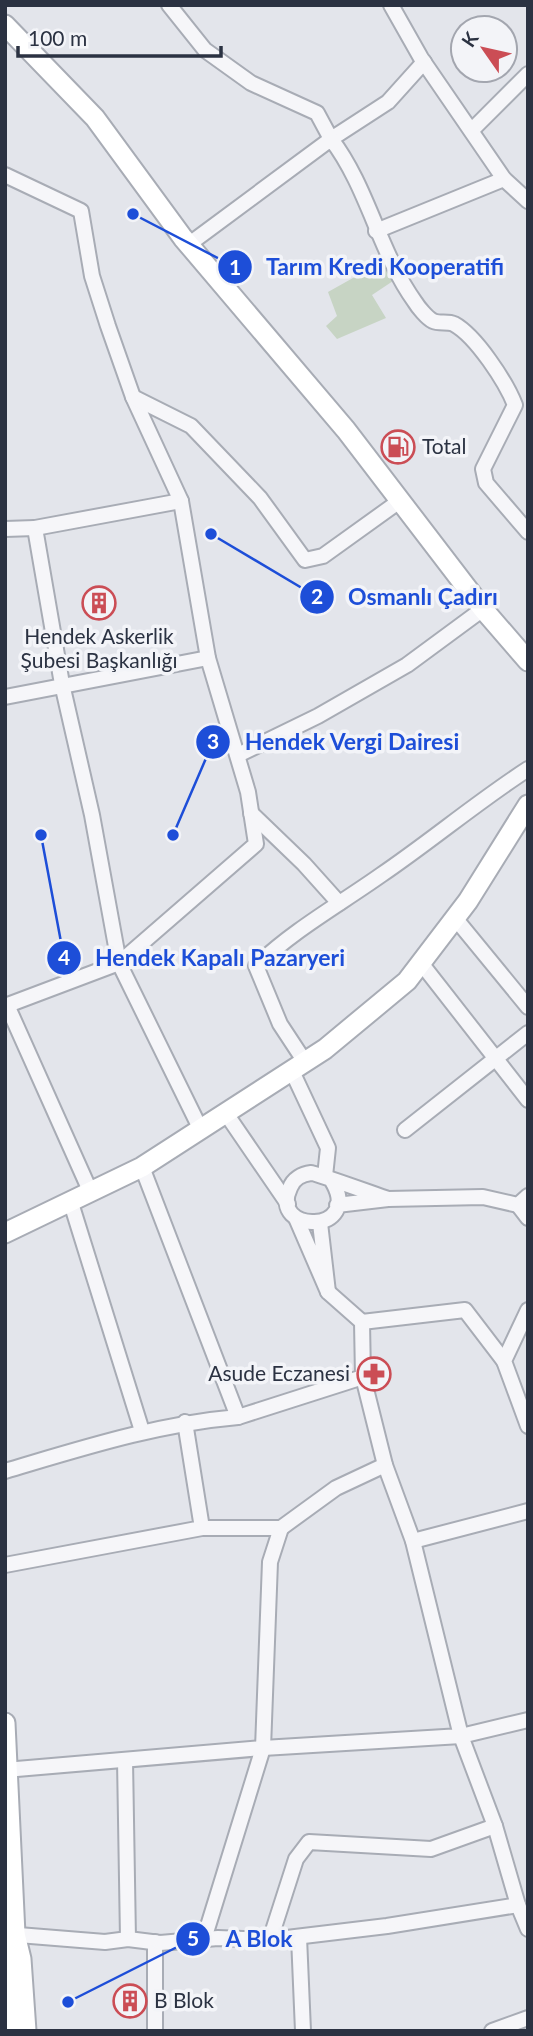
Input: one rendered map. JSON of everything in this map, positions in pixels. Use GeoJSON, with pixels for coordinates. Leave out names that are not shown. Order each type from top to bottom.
{"type":"FeatureCollection","features":[{"type":"Feature","properties":{"kind":"main road"},"geometry":{"type":"LineString","coordinates":[[5,25],[95,118],[188,245],[346,430],[483,609],[528,661]]}},
{"type":"Feature","properties":{"kind":"main road"},"geometry":{"type":"LineString","coordinates":[[5,1233],[142,1167],[298,1065],[407,981],[455,918],[528,805]]}},
{"type":"Feature","properties":{"kind":"main road"},"geometry":{"type":"LineString","coordinates":[[5,1723],[10,1934],[5,1959],[8,2031]]}},
{"type":"Feature","properties":{"kind":"main road"},"geometry":{"type":"LineString","coordinates":[[10,1934],[21,1959],[26,2031]]}},
{"type":"Feature","properties":{"kind":"street"},"geometry":{"type":"LineString","coordinates":[[169,5],[205,50],[250,83],[317,113],[341,152],[376,231],[415,302],[433,321],[454,324],[486,356],[508,387],[515,405],[483,470],[486,483],[528,532]]}},
{"type":"Feature","properties":{"kind":"street"},"geometry":{"type":"LineString","coordinates":[[391,5],[424,62],[504,179],[528,201]]}},
{"type":"Feature","properties":{"kind":"street"},"geometry":{"type":"LineString","coordinates":[[188,245],[331,139],[388,102],[424,62]]}},
{"type":"Feature","properties":{"kind":"street"},"geometry":{"type":"LineString","coordinates":[[472,130],[528,74]]}},
{"type":"Feature","properties":{"kind":"street"},"geometry":{"type":"LineString","coordinates":[[5,175],[81,211],[92,276],[133,397],[181,501],[208,658],[238,755],[256,844],[119,963],[6,1006],[91,1193]]}},
{"type":"Feature","properties":{"kind":"street"},"geometry":{"type":"LineString","coordinates":[[376,231],[504,179]]}},
{"type":"Feature","properties":{"kind":"street"},"geometry":{"type":"LineString","coordinates":[[133,397],[191,426],[260,498],[305,560],[323,556],[401,500]]}},
{"type":"Feature","properties":{"kind":"street"},"geometry":{"type":"LineString","coordinates":[[5,529],[35,527],[181,501]]}},
{"type":"Feature","properties":{"kind":"street"},"geometry":{"type":"LineString","coordinates":[[35,527],[62,684],[92,815],[119,963],[200,1128]]}},
{"type":"Feature","properties":{"kind":"street"},"geometry":{"type":"LineString","coordinates":[[238,755],[318,716],[407,665],[483,609]]}},
{"type":"Feature","properties":{"kind":"street"},"geometry":{"type":"LineString","coordinates":[[5,697],[208,658]]}},
{"type":"Feature","properties":{"kind":"street"},"geometry":{"type":"LineString","coordinates":[[296,1218],[311,1224],[327,1219],[337,1205],[336,1189],[328,1179],[328,1148],[298,1065],[256,966],[289,935],[339,903],[528,769]]}},
{"type":"Feature","properties":{"kind":"street"},"geometry":{"type":"LineString","coordinates":[[251,813],[339,903]]}},
{"type":"Feature","properties":{"kind":"street"},"geometry":{"type":"LineString","coordinates":[[455,918],[528,1007]]}},
{"type":"Feature","properties":{"kind":"street"},"geometry":{"type":"LineString","coordinates":[[421,962],[528,1100]]}},
{"type":"Feature","properties":{"kind":"street"},"geometry":{"type":"LineString","coordinates":[[405,1130],[494,1056],[528,1033]]}},
{"type":"Feature","properties":{"kind":"street"},"geometry":{"type":"LineString","coordinates":[[225,1112],[288,1204],[328,1292],[362,1322],[363,1377],[384,1465],[413,1542],[461,1736],[495,1826],[517,1905],[528,1929]]}},
{"type":"Feature","properties":{"kind":"street"},"geometry":{"type":"LineString","coordinates":[[142,1167],[238,1418]]}},
{"type":"Feature","properties":{"kind":"street"},"geometry":{"type":"LineString","coordinates":[[288,1204],[289,1188],[300,1176],[317,1173],[387,1199]]}},
{"type":"Feature","properties":{"kind":"street"},"geometry":{"type":"LineString","coordinates":[[337,1205],[387,1199],[483,1197],[523,1200],[528,1218]]}},
{"type":"Feature","properties":{"kind":"street"},"geometry":{"type":"LineString","coordinates":[[71,1203],[142,1431]]}},
{"type":"Feature","properties":{"kind":"street"},"geometry":{"type":"LineString","coordinates":[[320,1223],[328,1292]]}},
{"type":"Feature","properties":{"kind":"street"},"geometry":{"type":"LineString","coordinates":[[362,1322],[465,1310],[505,1361],[528,1426]]}},
{"type":"Feature","properties":{"kind":"street"},"geometry":{"type":"LineString","coordinates":[[505,1361],[528,1310]]}},
{"type":"Feature","properties":{"kind":"street"},"geometry":{"type":"LineString","coordinates":[[5,1471],[142,1431],[185,1422],[238,1418],[363,1377]]}},
{"type":"Feature","properties":{"kind":"street"},"geometry":{"type":"LineString","coordinates":[[185,1422],[202,1528]]}},
{"type":"Feature","properties":{"kind":"street"},"geometry":{"type":"LineString","coordinates":[[5,1565],[202,1528],[281,1528],[336,1488],[384,1465]]}},
{"type":"Feature","properties":{"kind":"street"},"geometry":{"type":"LineString","coordinates":[[413,1542],[528,1511]]}},
{"type":"Feature","properties":{"kind":"street"},"geometry":{"type":"LineString","coordinates":[[204,1939],[262,1748],[270,1562],[281,1528]]}},
{"type":"Feature","properties":{"kind":"street"},"geometry":{"type":"LineString","coordinates":[[6,1770],[262,1748],[461,1736],[528,1720]]}},
{"type":"Feature","properties":{"kind":"street"},"geometry":{"type":"LineString","coordinates":[[125,1760],[128,1939]]}},
{"type":"Feature","properties":{"kind":"street"},"geometry":{"type":"LineString","coordinates":[[270,1940],[296,1859],[309,1842],[431,1849],[495,1826]]}},
{"type":"Feature","properties":{"kind":"street"},"geometry":{"type":"LineString","coordinates":[[10,1934],[105,1942],[128,1939],[155,1942],[204,1939],[270,1940],[387,1926],[517,1905]]}},
{"type":"Feature","properties":{"kind":"street"},"geometry":{"type":"LineString","coordinates":[[299,1937],[303,2031]]}},
{"type":"Feature","properties":{"kind":"street"},"geometry":{"type":"LineString","coordinates":[[155,1942],[155,2031]]}},
{"type":"Feature","properties":{"kind":"street"},"geometry":{"type":"LineString","coordinates":[[492,2031],[528,2018]]}},
{"type":"Feature","properties":{"kind":"green space"},"geometry":{"type":"Polygon","coordinates":[[[385,260],[396,279],[372,295],[386,318],[337,339],[326,326],[337,316],[328,292],[385,260]]]}},
{"type":"Feature","properties":{"kind":"place","name":"Tarım Kredi Kooperatifi"},"geometry":{"type":"Point","coordinates":[133,214]}},
{"type":"Feature","properties":{"kind":"place","name":"Total"},"geometry":{"type":"Point","coordinates":[398,447]}},
{"type":"Feature","properties":{"kind":"place","name":"Osmanlı Çadırı"},"geometry":{"type":"Point","coordinates":[211,534]}},
{"type":"Feature","properties":{"kind":"place","name":"Hendek Askerlik Şubesi Başkanlığı"},"geometry":{"type":"Point","coordinates":[99,603]}},
{"type":"Feature","properties":{"kind":"place","name":"Hendek Kapalı Pazaryeri"},"geometry":{"type":"Point","coordinates":[41,835]}},
{"type":"Feature","properties":{"kind":"place","name":"Hendek Vergi Dairesi"},"geometry":{"type":"Point","coordinates":[173,835]}},
{"type":"Feature","properties":{"kind":"place","name":"Asude Eczanesi"},"geometry":{"type":"Point","coordinates":[374,1374]}},
{"type":"Feature","properties":{"kind":"place","name":"B Blok"},"geometry":{"type":"Point","coordinates":[130,2001]}},
{"type":"Feature","properties":{"kind":"place","name":"A Blok"},"geometry":{"type":"Point","coordinates":[68,2002]}}]}
